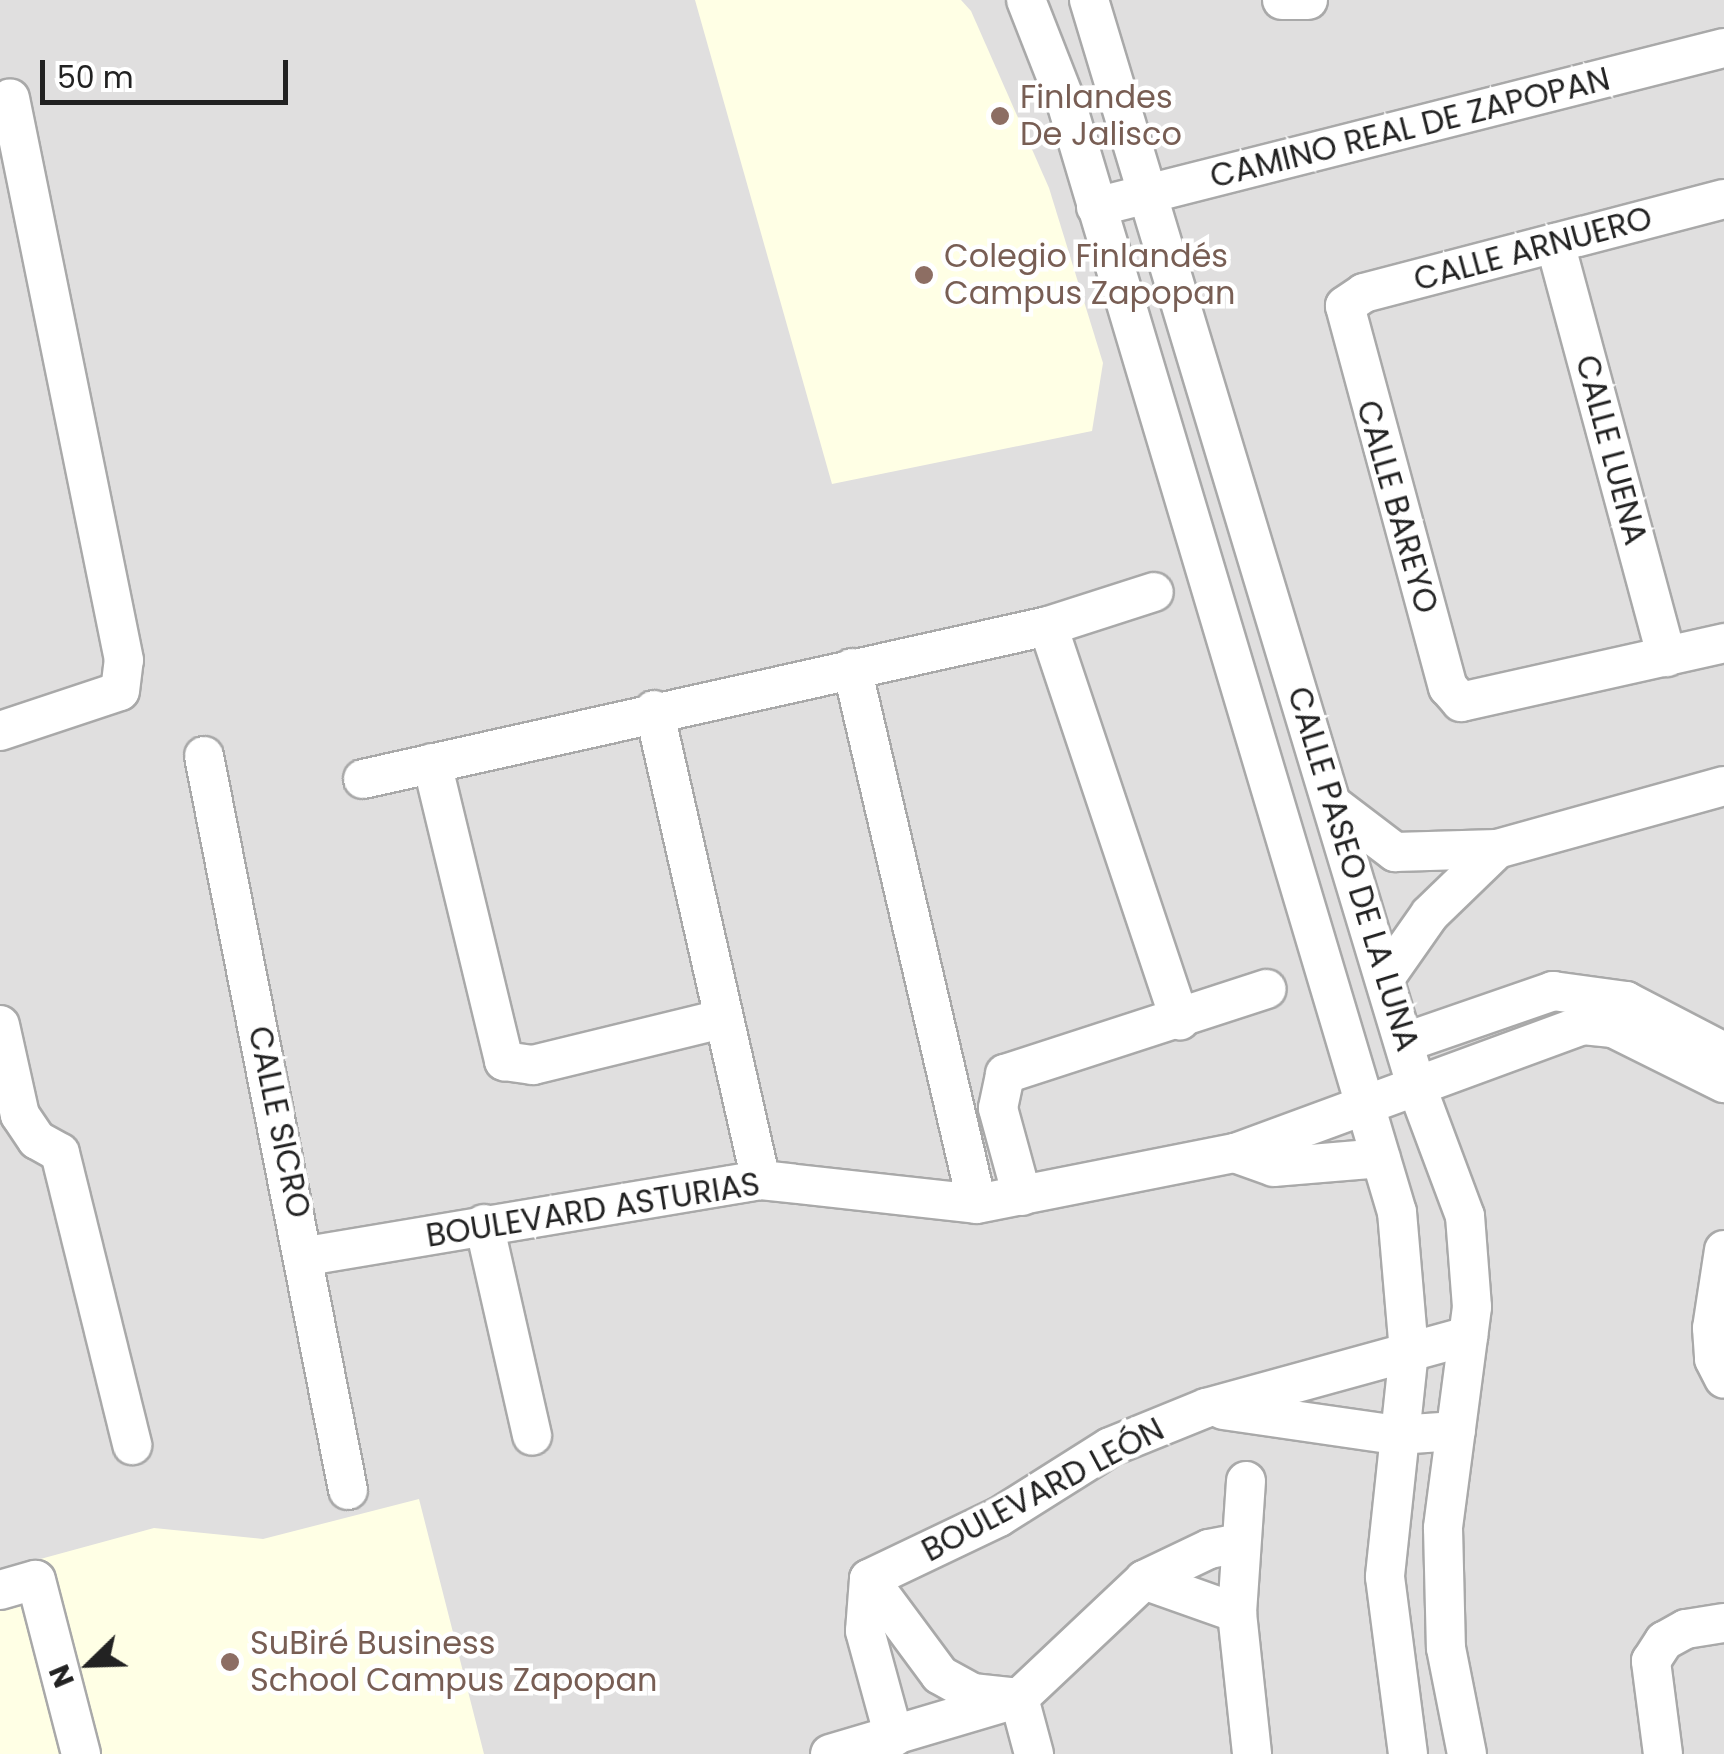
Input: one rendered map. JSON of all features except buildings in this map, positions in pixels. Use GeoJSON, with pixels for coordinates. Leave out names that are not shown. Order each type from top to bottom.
{"type":"FeatureCollection","features":[{"type":"Feature","properties":{"kind":"street","name":"CALLE PASEO DE LA LUNA"},"geometry":{"type":"LineString","coordinates":[[1026,0],[1049,48],[1397,1212],[1409,1351],[1397,1435],[1385,1577],[1408,1754]]}},
{"type":"Feature","properties":{"kind":"street","name":"CALLE PASEO DE LA LUNA"},"geometry":{"type":"LineString","coordinates":[[1089,0],[1416,1085],[1465,1216],[1468,1336],[1442,1528],[1446,1648],[1467,1754]]}},
{"type":"Feature","properties":{"kind":"street"},"geometry":{"type":"LineString","coordinates":[[1282,0],[1308,0]]}},
{"type":"Feature","properties":{"kind":"street","name":"CAMINO REAL DE ZAPOPAN"},"geometry":{"type":"LineString","coordinates":[[1096,206],[1724,48]]}},
{"type":"Feature","properties":{"kind":"street"},"geometry":{"type":"LineString","coordinates":[[0,731],[120,691],[124,660],[10,151],[10,98]]}},
{"type":"Feature","properties":{"kind":"street","name":"CALLE ARNUERO"},"geometry":{"type":"LineString","coordinates":[[1345,306],[1364,294],[1724,199]]}},
{"type":"Feature","properties":{"kind":"street","name":"CALLE LUENA"},"geometry":{"type":"LineString","coordinates":[[1556,244],[1667,658]]}},
{"type":"Feature","properties":{"kind":"street","name":"CALLE BAREYO"},"geometry":{"type":"LineString","coordinates":[[1345,306],[1448,687],[1461,702],[1667,658]]}},
{"type":"Feature","properties":{"kind":"street"},"geometry":{"type":"LineString","coordinates":[[1207,579],[1261,565]]}},
{"type":"Feature","properties":{"kind":"street"},"geometry":{"type":"LineString","coordinates":[[363,778],[654,710],[1048,626],[1154,592]]}},
{"type":"Feature","properties":{"kind":"street"},"geometry":{"type":"LineString","coordinates":[[1048,626],[1180,1021]]}},
{"type":"Feature","properties":{"kind":"street"},"geometry":{"type":"LineString","coordinates":[[1667,658],[1724,643]]}},
{"type":"Feature","properties":{"kind":"street"},"geometry":{"type":"LineString","coordinates":[[852,668],[977,1204]]}},
{"type":"Feature","properties":{"kind":"street"},"geometry":{"type":"LineString","coordinates":[[654,710],[721,1018],[761,1180]]}},
{"type":"Feature","properties":{"kind":"street","name":"CALLE SICRO"},"geometry":{"type":"LineString","coordinates":[[204,756],[306,1256],[348,1490]]}},
{"type":"Feature","properties":{"kind":"street"},"geometry":{"type":"LineString","coordinates":[[432,764],[504,1060],[533,1065],[721,1018]]}},
{"type":"Feature","properties":{"kind":"street"},"geometry":{"type":"LineString","coordinates":[[1333,805],[1395,852],[1497,849],[1724,786]]}},
{"type":"Feature","properties":{"kind":"street"},"geometry":{"type":"LineString","coordinates":[[1385,978],[1430,914],[1497,849]]}},
{"type":"Feature","properties":{"kind":"street"},"geometry":{"type":"LineString","coordinates":[[1022,1196],[998,1108],[1005,1074],[1180,1021],[1267,989]]}},
{"type":"Feature","properties":{"kind":"street"},"geometry":{"type":"LineString","coordinates":[[1406,1042],[1554,991],[1626,1002],[1724,1052]]}},
{"type":"Feature","properties":{"kind":"street"},"geometry":{"type":"LineString","coordinates":[[0,1025],[20,1115],[37,1140],[60,1153],[132,1445]]}},
{"type":"Feature","properties":{"kind":"street","name":"BOULEVARD ASTURIAS"},"geometry":{"type":"LineString","coordinates":[[306,1256],[761,1180],[977,1204],[1022,1196],[1235,1153],[1310,1120],[1367,1108],[1416,1085],[1583,1025],[1613,1028],[1724,1083]]}},
{"type":"Feature","properties":{"kind":"street","name":"BOULEVARD ASTURIAS"},"geometry":{"type":"LineString","coordinates":[[1235,1153],[1274,1168],[1381,1158]]}},
{"type":"Feature","properties":{"kind":"street"},"geometry":{"type":"LineString","coordinates":[[484,1224],[532,1436]]}},
{"type":"Feature","properties":{"kind":"street"},"geometry":{"type":"LineString","coordinates":[[1724,1250],[1712,1328],[1714,1359],[1724,1379]]}},
{"type":"Feature","properties":{"kind":"street"},"geometry":{"type":"LineString","coordinates":[[1206,1408],[1468,1336]]}},
{"type":"Feature","properties":{"kind":"street","name":"BOULEVARD LEÓN"},"geometry":{"type":"LineString","coordinates":[[870,1579],[999,1517],[1110,1447],[1206,1408],[1397,1435],[1456,1431]]}},
{"type":"Feature","properties":{"kind":"street"},"geometry":{"type":"LineString","coordinates":[[1246,1482],[1237,1612],[1252,1754]]}},
{"type":"Feature","properties":{"kind":"street"},"geometry":{"type":"LineString","coordinates":[[830,1754],[1019,1698],[1144,1580],[1209,1548],[1240,1543]]}},
{"type":"Feature","properties":{"kind":"street"},"geometry":{"type":"LineString","coordinates":[[870,1579],[940,1674],[972,1693],[1019,1698]]}},
{"type":"Feature","properties":{"kind":"street"},"geometry":{"type":"LineString","coordinates":[[870,1579],[865,1631],[894,1737]]}},
{"type":"Feature","properties":{"kind":"street"},"geometry":{"type":"LineString","coordinates":[[0,1590],[36,1580],[81,1754]]}},
{"type":"Feature","properties":{"kind":"street"},"geometry":{"type":"LineString","coordinates":[[1144,1580],[1237,1612]]}},
{"type":"Feature","properties":{"kind":"street"},"geometry":{"type":"LineString","coordinates":[[1662,1754],[1651,1660],[1664,1641],[1686,1628],[1724,1622]]}},
{"type":"Feature","properties":{"kind":"street"},"geometry":{"type":"LineString","coordinates":[[1019,1698],[1034,1754]]}},
{"type":"Feature","properties":{"kind":"shaded area"},"geometry":{"type":"Polygon","coordinates":[[[0,0],[1724,0],[1724,1754],[0,1754],[0,0]]]}},
{"type":"Feature","properties":{"kind":"shaded area","name":"Colegio Finlandés Campus Zapopan"},"geometry":{"type":"Polygon","coordinates":[[[695,0],[961,0],[971,11],[1049,188],[1103,363],[1092,431],[832,484],[695,0]]]}},
{"type":"Feature","properties":{"kind":"shaded area","name":"SuBiré Business School Campus Zapopan"},"geometry":{"type":"Polygon","coordinates":[[[419,1499],[484,1754],[0,1754],[0,1570],[154,1528],[263,1539],[419,1499]]]}},
{"type":"Feature","properties":{"kind":"place","name":"Finlandes De Jalisco"},"geometry":{"type":"Point","coordinates":[1000,116]}},
{"type":"Feature","properties":{"kind":"place","name":"Colegio Finlandés Campus Zapopan"},"geometry":{"type":"Point","coordinates":[924,275]}},
{"type":"Feature","properties":{"kind":"place","name":"SuBiré Business School Campus Zapopan"},"geometry":{"type":"Point","coordinates":[230,1662]}}]}
